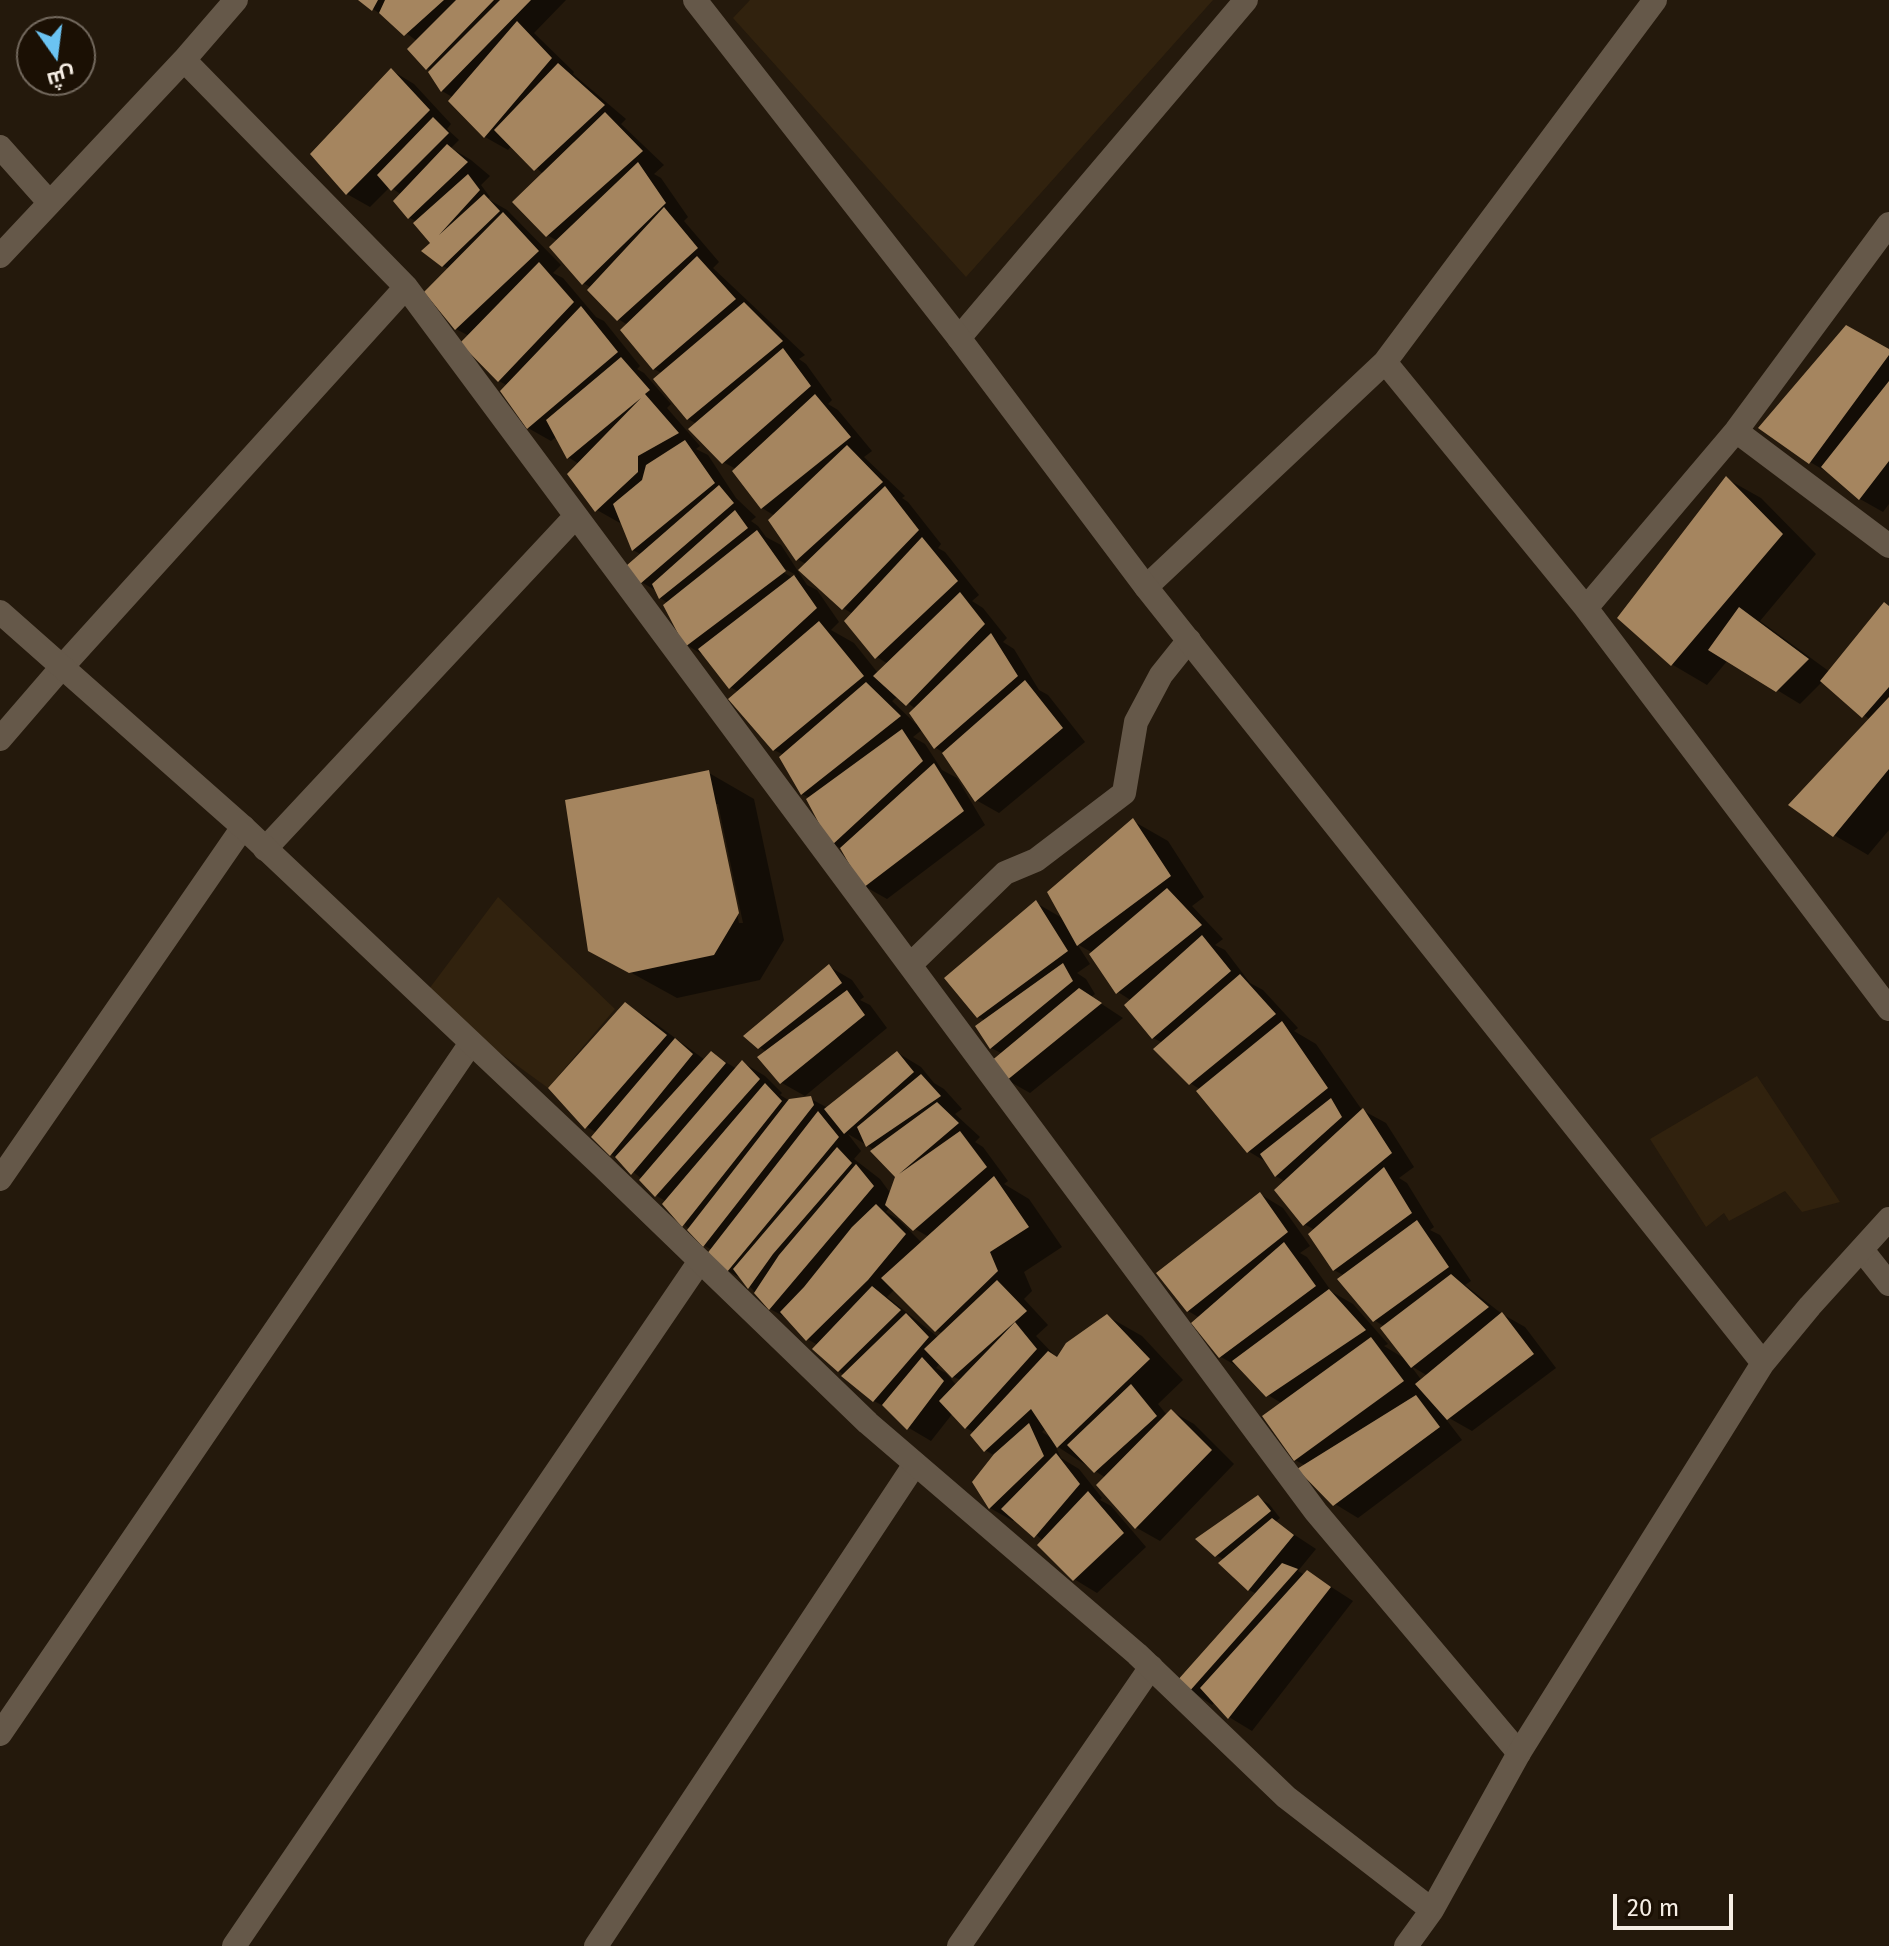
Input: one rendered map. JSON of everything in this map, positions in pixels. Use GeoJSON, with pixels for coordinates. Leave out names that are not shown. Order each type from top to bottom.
{"type":"FeatureCollection","features":[{"type":"Feature","properties":{"kind":"street"},"geometry":{"type":"LineString","coordinates":[[0,256],[184,60],[236,0]]}},
{"type":"Feature","properties":{"kind":"street"},"geometry":{"type":"LineString","coordinates":[[959,338],[1246,0]]}},
{"type":"Feature","properties":{"kind":"street"},"geometry":{"type":"LineString","coordinates":[[1146,587],[1385,362],[1655,0]]}},
{"type":"Feature","properties":{"kind":"street"},"geometry":{"type":"LineString","coordinates":[[705,4],[1146,587],[1763,1363]]}},
{"type":"Feature","properties":{"kind":"street"},"geometry":{"type":"LineString","coordinates":[[184,60],[406,287],[1316,1512],[1519,1753]]}},
{"type":"Feature","properties":{"kind":"street"},"geometry":{"type":"LineString","coordinates":[[0,147],[49,202]]}},
{"type":"Feature","properties":{"kind":"street"},"geometry":{"type":"LineString","coordinates":[[1586,608],[1736,431],[1889,224]]}},
{"type":"Feature","properties":{"kind":"street"},"geometry":{"type":"LineString","coordinates":[[0,739],[406,287]]}},
{"type":"Feature","properties":{"kind":"street"},"geometry":{"type":"LineString","coordinates":[[1385,362],[1586,608],[1889,1009]]}},
{"type":"Feature","properties":{"kind":"street"},"geometry":{"type":"LineString","coordinates":[[1736,431],[1889,546]]}},
{"type":"Feature","properties":{"kind":"street"},"geometry":{"type":"LineString","coordinates":[[265,849],[576,516]]}},
{"type":"Feature","properties":{"kind":"street"},"geometry":{"type":"LineString","coordinates":[[0,612],[243,827],[868,1423],[1151,1667],[1286,1797],[1432,1910]]}},
{"type":"Feature","properties":{"kind":"street"},"geometry":{"type":"LineString","coordinates":[[910,965],[1005,873],[1036,860],[1124,793],[1136,722],[1161,675],[1189,640]]}},
{"type":"Feature","properties":{"kind":"street"},"geometry":{"type":"LineString","coordinates":[[0,1179],[243,827]]}},
{"type":"Feature","properties":{"kind":"street"},"geometry":{"type":"LineString","coordinates":[[0,1734],[471,1043]]}},
{"type":"Feature","properties":{"kind":"street"},"geometry":{"type":"LineString","coordinates":[[1411,1944],[1519,1753],[1763,1363],[1889,1219]]}},
{"type":"Feature","properties":{"kind":"street"},"geometry":{"type":"LineString","coordinates":[[1862,1250],[1889,1284]]}},
{"type":"Feature","properties":{"kind":"street"},"geometry":{"type":"LineString","coordinates":[[234,1946],[700,1261]]}},
{"type":"Feature","properties":{"kind":"street"},"geometry":{"type":"LineString","coordinates":[[596,1946],[915,1464]]}},
{"type":"Feature","properties":{"kind":"street"},"geometry":{"type":"LineString","coordinates":[[959,1946],[1151,1667]]}},
{"type":"Feature","properties":{"kind":"shaded area"},"geometry":{"type":"Polygon","coordinates":[[[750,0],[1213,0],[966,277],[733,18],[750,0]]]}},
{"type":"Feature","properties":{"kind":"shaded area"},"geometry":{"type":"Polygon","coordinates":[[[498,897],[615,1009],[548,1088],[423,997],[498,897]]]}},
{"type":"Feature","properties":{"kind":"shaded area"},"geometry":{"type":"Polygon","coordinates":[[[1757,1076],[1840,1202],[1802,1212],[1785,1191],[1729,1221],[1724,1213],[1706,1227],[1650,1139],[1757,1076]]]}},
{"type":"Feature","properties":{"kind":"building"},"geometry":{"type":"Polygon","coordinates":[[[358,0],[378,0],[372,11],[358,0]]]}},
{"type":"Feature","properties":{"kind":"building"},"geometry":{"type":"Polygon","coordinates":[[[385,0],[444,0],[404,36],[379,13],[385,0]]]}},
{"type":"Feature","properties":{"kind":"building"},"geometry":{"type":"Polygon","coordinates":[[[456,0],[494,0],[426,70],[407,49],[456,0]]]}},
{"type":"Feature","properties":{"kind":"building"},"geometry":{"type":"Polygon","coordinates":[[[500,0],[531,0],[441,92],[428,72],[500,0]]]}},
{"type":"Feature","properties":{"kind":"building"},"geometry":{"type":"Polygon","coordinates":[[[517,21],[552,58],[484,138],[448,101],[517,21]]]}},
{"type":"Feature","properties":{"kind":"building"},"geometry":{"type":"Polygon","coordinates":[[[558,63],[605,105],[534,171],[494,130],[558,63]]]}},
{"type":"Feature","properties":{"kind":"building"},"geometry":{"type":"Polygon","coordinates":[[[391,68],[430,110],[346,195],[310,154],[391,68]]]}},
{"type":"Feature","properties":{"kind":"building"},"geometry":{"type":"Polygon","coordinates":[[[605,112],[643,151],[546,237],[512,202],[605,112]]]}},
{"type":"Feature","properties":{"kind":"building"},"geometry":{"type":"Polygon","coordinates":[[[433,117],[449,133],[391,191],[377,175],[433,117]]]}},
{"type":"Feature","properties":{"kind":"building"},"geometry":{"type":"Polygon","coordinates":[[[447,144],[468,162],[408,219],[393,201],[447,144]]]}},
{"type":"Feature","properties":{"kind":"building"},"geometry":{"type":"Polygon","coordinates":[[[638,162],[666,203],[582,285],[549,247],[638,162]]]}},
{"type":"Feature","properties":{"kind":"building"},"geometry":{"type":"Polygon","coordinates":[[[468,174],[480,190],[439,235],[484,194],[500,211],[442,267],[421,251],[430,243],[413,223],[468,174]]]}},
{"type":"Feature","properties":{"kind":"building"},"geometry":{"type":"Polygon","coordinates":[[[664,207],[698,248],[617,321],[587,290],[664,207]]]}},
{"type":"Feature","properties":{"kind":"building"},"geometry":{"type":"Polygon","coordinates":[[[503,212],[539,251],[455,330],[424,292],[503,212]]]}},
{"type":"Feature","properties":{"kind":"building"},"geometry":{"type":"Polygon","coordinates":[[[697,256],[736,299],[653,370],[620,330],[697,256]]]}},
{"type":"Feature","properties":{"kind":"building"},"geometry":{"type":"Polygon","coordinates":[[[539,262],[574,302],[498,382],[460,343],[539,262]]]}},
{"type":"Feature","properties":{"kind":"building"},"geometry":{"type":"Polygon","coordinates":[[[744,302],[783,341],[687,420],[653,379],[744,302]]]}},
{"type":"Feature","properties":{"kind":"building"},"geometry":{"type":"Polygon","coordinates":[[[581,306],[618,352],[527,429],[500,391],[581,306]]]}},
{"type":"Feature","properties":{"kind":"building"},"geometry":{"type":"Polygon","coordinates":[[[1846,325],[1889,349],[1889,355],[1809,464],[1758,428],[1846,325]]]}},
{"type":"Feature","properties":{"kind":"building"},"geometry":{"type":"Polygon","coordinates":[[[783,348],[811,386],[722,464],[688,429],[783,348]]]}},
{"type":"Feature","properties":{"kind":"building"},"geometry":{"type":"Polygon","coordinates":[[[621,357],[650,390],[645,394],[679,433],[638,456],[638,472],[595,512],[567,474],[641,398],[567,459],[546,420],[621,357]]]}},
{"type":"Feature","properties":{"kind":"building"},"geometry":{"type":"Polygon","coordinates":[[[1889,381],[1889,461],[1859,500],[1821,467],[1889,381]]]}},
{"type":"Feature","properties":{"kind":"building"},"geometry":{"type":"Polygon","coordinates":[[[815,394],[851,437],[761,509],[732,471],[815,394]]]}},
{"type":"Feature","properties":{"kind":"building"},"geometry":{"type":"Polygon","coordinates":[[[685,440],[715,483],[632,551],[613,504],[642,480],[646,465],[685,440]]]}},
{"type":"Feature","properties":{"kind":"building"},"geometry":{"type":"Polygon","coordinates":[[[847,445],[883,482],[796,561],[768,520],[847,445]]]}},
{"type":"Feature","properties":{"kind":"building"},"geometry":{"type":"Polygon","coordinates":[[[1726,476],[1783,534],[1671,666],[1617,618],[1726,476]]]}},
{"type":"Feature","properties":{"kind":"building"},"geometry":{"type":"Polygon","coordinates":[[[719,485],[734,503],[640,584],[626,566],[719,485]]]}},
{"type":"Feature","properties":{"kind":"building"},"geometry":{"type":"Polygon","coordinates":[[[885,486],[919,530],[842,610],[798,570],[885,486]]]}},
{"type":"Feature","properties":{"kind":"building"},"geometry":{"type":"Polygon","coordinates":[[[735,510],[748,528],[659,599],[652,584],[735,510]]]}},
{"type":"Feature","properties":{"kind":"building"},"geometry":{"type":"Polygon","coordinates":[[[757,530],[786,571],[685,647],[663,605],[757,530]]]}},
{"type":"Feature","properties":{"kind":"building"},"geometry":{"type":"Polygon","coordinates":[[[922,537],[958,581],[875,659],[844,621],[922,537]]]}},
{"type":"Feature","properties":{"kind":"building"},"geometry":{"type":"Polygon","coordinates":[[[794,575],[817,608],[729,689],[698,649],[794,575]]]}},
{"type":"Feature","properties":{"kind":"building"},"geometry":{"type":"Polygon","coordinates":[[[960,592],[985,624],[906,706],[873,676],[960,592]]]}},
{"type":"Feature","properties":{"kind":"building"},"geometry":{"type":"Polygon","coordinates":[[[1884,602],[1889,606],[1889,687],[1862,718],[1820,681],[1884,602]]]}},
{"type":"Feature","properties":{"kind":"building"},"geometry":{"type":"Polygon","coordinates":[[[1739,607],[1809,659],[1776,692],[1708,650],[1739,607]]]}},
{"type":"Feature","properties":{"kind":"building"},"geometry":{"type":"Polygon","coordinates":[[[819,621],[864,676],[773,751],[728,699],[819,621]]]}},
{"type":"Feature","properties":{"kind":"building"},"geometry":{"type":"Polygon","coordinates":[[[991,633],[1018,676],[934,749],[909,713],[991,633]]]}},
{"type":"Feature","properties":{"kind":"building"},"geometry":{"type":"Polygon","coordinates":[[[1025,680],[1063,728],[975,802],[942,753],[1025,680]]]}},
{"type":"Feature","properties":{"kind":"building"},"geometry":{"type":"Polygon","coordinates":[[[866,682],[901,716],[801,795],[779,757],[866,682]]]}},
{"type":"Feature","properties":{"kind":"building"},"geometry":{"type":"Polygon","coordinates":[[[1889,697],[1889,769],[1833,837],[1788,805],[1889,697]]]}},
{"type":"Feature","properties":{"kind":"building"},"geometry":{"type":"Polygon","coordinates":[[[902,729],[923,761],[831,846],[806,799],[902,729]]]}},
{"type":"Feature","properties":{"kind":"building"},"geometry":{"type":"Polygon","coordinates":[[[934,763],[964,811],[863,888],[840,848],[934,763]]]}},
{"type":"Feature","properties":{"kind":"building"},"geometry":{"type":"Polygon","coordinates":[[[709,770],[739,913],[714,955],[629,973],[588,951],[565,800],[709,770]]]}},
{"type":"Feature","properties":{"kind":"building"},"geometry":{"type":"Polygon","coordinates":[[[1133,818],[1171,876],[1077,946],[1047,892],[1133,818]]]}},
{"type":"Feature","properties":{"kind":"building"},"geometry":{"type":"Polygon","coordinates":[[[1167,888],[1202,925],[1116,994],[1089,954],[1167,888]]]}},
{"type":"Feature","properties":{"kind":"building"},"geometry":{"type":"Polygon","coordinates":[[[1036,900],[1068,951],[977,1018],[944,978],[1036,900]]]}},
{"type":"Feature","properties":{"kind":"building"},"geometry":{"type":"Polygon","coordinates":[[[1202,935],[1231,971],[1152,1039],[1124,1005],[1202,935]]]}},
{"type":"Feature","properties":{"kind":"building"},"geometry":{"type":"Polygon","coordinates":[[[1063,963],[1073,981],[990,1049],[975,1026],[1063,963]]]}},
{"type":"Feature","properties":{"kind":"building"},"geometry":{"type":"Polygon","coordinates":[[[829,964],[842,983],[758,1049],[743,1036],[829,964]]]}},
{"type":"Feature","properties":{"kind":"building"},"geometry":{"type":"Polygon","coordinates":[[[1240,974],[1276,1014],[1189,1085],[1153,1049],[1240,974]]]}},
{"type":"Feature","properties":{"kind":"building"},"geometry":{"type":"Polygon","coordinates":[[[1079,988],[1102,1003],[1006,1081],[990,1062],[1079,988]]]}},
{"type":"Feature","properties":{"kind":"building"},"geometry":{"type":"Polygon","coordinates":[[[847,990],[865,1015],[780,1084],[757,1057],[847,990]]]}},
{"type":"Feature","properties":{"kind":"building"},"geometry":{"type":"Polygon","coordinates":[[[625,1002],[667,1035],[585,1129],[548,1088],[625,1002]]]}},
{"type":"Feature","properties":{"kind":"building"},"geometry":{"type":"Polygon","coordinates":[[[1282,1021],[1328,1088],[1247,1153],[1196,1091],[1282,1021]]]}},
{"type":"Feature","properties":{"kind":"building"},"geometry":{"type":"Polygon","coordinates":[[[675,1038],[693,1054],[610,1156],[591,1137],[675,1038]]]}},
{"type":"Feature","properties":{"kind":"building"},"geometry":{"type":"Polygon","coordinates":[[[711,1051],[726,1063],[631,1175],[615,1157],[711,1051]]]}},
{"type":"Feature","properties":{"kind":"building"},"geometry":{"type":"Polygon","coordinates":[[[897,1051],[914,1072],[844,1134],[824,1109],[897,1051]]]}},
{"type":"Feature","properties":{"kind":"building"},"geometry":{"type":"Polygon","coordinates":[[[742,1060],[760,1079],[655,1197],[639,1180],[742,1060]]]}},
{"type":"Feature","properties":{"kind":"building"},"geometry":{"type":"Polygon","coordinates":[[[921,1074],[941,1096],[866,1147],[857,1127],[921,1074]]]}},
{"type":"Feature","properties":{"kind":"building"},"geometry":{"type":"Polygon","coordinates":[[[765,1083],[782,1101],[682,1227],[662,1204],[765,1083]]]}},
{"type":"Feature","properties":{"kind":"building"},"geometry":{"type":"Polygon","coordinates":[[[811,1096],[814,1105],[703,1247],[687,1230],[789,1099],[811,1096]]]}},
{"type":"Feature","properties":{"kind":"building"},"geometry":{"type":"Polygon","coordinates":[[[1331,1098],[1342,1117],[1275,1177],[1260,1154],[1331,1098]]]}},
{"type":"Feature","properties":{"kind":"building"},"geometry":{"type":"Polygon","coordinates":[[[937,1102],[959,1123],[899,1174],[960,1131],[987,1167],[913,1231],[885,1205],[895,1177],[870,1151],[937,1102]]]}},
{"type":"Feature","properties":{"kind":"building"},"geometry":{"type":"Polygon","coordinates":[[[1363,1108],[1392,1153],[1303,1226],[1274,1190],[1363,1108]]]}},
{"type":"Feature","properties":{"kind":"building"},"geometry":{"type":"Polygon","coordinates":[[[818,1111],[839,1137],[727,1272],[706,1255],[818,1111]]]}},
{"type":"Feature","properties":{"kind":"building"},"geometry":{"type":"Polygon","coordinates":[[[837,1147],[852,1163],[773,1254],[748,1289],[733,1269],[837,1147]]]}},
{"type":"Feature","properties":{"kind":"building"},"geometry":{"type":"Polygon","coordinates":[[[856,1164],[874,1186],[769,1310],[754,1293],[779,1255],[856,1164]]]}},
{"type":"Feature","properties":{"kind":"building"},"geometry":{"type":"Polygon","coordinates":[[[1384,1167],[1412,1213],[1333,1271],[1308,1234],[1384,1167]]]}},
{"type":"Feature","properties":{"kind":"building"},"geometry":{"type":"Polygon","coordinates":[[[994,1176],[1029,1227],[990,1252],[998,1271],[935,1332],[881,1278],[994,1176]]]}},
{"type":"Feature","properties":{"kind":"building"},"geometry":{"type":"Polygon","coordinates":[[[1260,1192],[1288,1232],[1187,1312],[1156,1273],[1260,1192]]]}},
{"type":"Feature","properties":{"kind":"building"},"geometry":{"type":"Polygon","coordinates":[[[876,1204],[906,1234],[868,1280],[806,1341],[780,1312],[852,1227],[876,1204]]]}},
{"type":"Feature","properties":{"kind":"building"},"geometry":{"type":"Polygon","coordinates":[[[1417,1220],[1449,1267],[1373,1322],[1337,1279],[1417,1220]]]}},
{"type":"Feature","properties":{"kind":"building"},"geometry":{"type":"Polygon","coordinates":[[[1284,1242],[1316,1286],[1219,1358],[1191,1323],[1284,1242]]]}},
{"type":"Feature","properties":{"kind":"building"},"geometry":{"type":"Polygon","coordinates":[[[1451,1274],[1489,1307],[1411,1368],[1380,1328],[1451,1274]]]}},
{"type":"Feature","properties":{"kind":"building"},"geometry":{"type":"Polygon","coordinates":[[[997,1280],[1027,1311],[952,1378],[924,1349],[997,1280]]]}},
{"type":"Feature","properties":{"kind":"building"},"geometry":{"type":"Polygon","coordinates":[[[872,1286],[901,1310],[838,1372],[812,1349],[872,1286]]]}},
{"type":"Feature","properties":{"kind":"building"},"geometry":{"type":"Polygon","coordinates":[[[1329,1289],[1366,1330],[1266,1397],[1232,1361],[1329,1289]]]}},
{"type":"Feature","properties":{"kind":"building"},"geometry":{"type":"Polygon","coordinates":[[[1502,1312],[1534,1354],[1447,1420],[1415,1384],[1502,1312]]]}},
{"type":"Feature","properties":{"kind":"building"},"geometry":{"type":"Polygon","coordinates":[[[906,1313],[929,1337],[873,1402],[841,1376],[906,1313]]]}},
{"type":"Feature","properties":{"kind":"building"},"geometry":{"type":"Polygon","coordinates":[[[1107,1314],[1150,1359],[1057,1448],[1031,1409],[984,1452],[970,1435],[1048,1351],[1057,1357],[1066,1343],[1107,1314]]]}},
{"type":"Feature","properties":{"kind":"building"},"geometry":{"type":"Polygon","coordinates":[[[1015,1322],[1037,1349],[965,1429],[939,1401],[1015,1322]]]}},
{"type":"Feature","properties":{"kind":"building"},"geometry":{"type":"Polygon","coordinates":[[[1371,1337],[1404,1381],[1294,1461],[1262,1416],[1371,1337]]]}},
{"type":"Feature","properties":{"kind":"building"},"geometry":{"type":"Polygon","coordinates":[[[922,1357],[944,1381],[907,1430],[882,1405],[922,1357]]]}},
{"type":"Feature","properties":{"kind":"building"},"geometry":{"type":"Polygon","coordinates":[[[1131,1384],[1157,1416],[1094,1473],[1067,1445],[1131,1384]]]}},
{"type":"Feature","properties":{"kind":"building"},"geometry":{"type":"Polygon","coordinates":[[[1416,1395],[1440,1427],[1333,1506],[1297,1469],[1416,1395]]]}},
{"type":"Feature","properties":{"kind":"building"},"geometry":{"type":"Polygon","coordinates":[[[1171,1409],[1212,1450],[1135,1529],[1096,1485],[1171,1409]]]}},
{"type":"Feature","properties":{"kind":"building"},"geometry":{"type":"Polygon","coordinates":[[[1029,1423],[1044,1456],[989,1509],[972,1482],[994,1454],[1029,1423]]]}},
{"type":"Feature","properties":{"kind":"building"},"geometry":{"type":"Polygon","coordinates":[[[1056,1453],[1080,1484],[1034,1538],[1001,1509],[1056,1453]]]}},
{"type":"Feature","properties":{"kind":"building"},"geometry":{"type":"Polygon","coordinates":[[[1088,1491],[1124,1533],[1073,1581],[1037,1545],[1088,1491]]]}},
{"type":"Feature","properties":{"kind":"building"},"geometry":{"type":"Polygon","coordinates":[[[1258,1495],[1271,1511],[1215,1557],[1195,1539],[1258,1495]]]}},
{"type":"Feature","properties":{"kind":"building"},"geometry":{"type":"Polygon","coordinates":[[[1272,1518],[1294,1535],[1248,1591],[1218,1563],[1272,1518]]]}},
{"type":"Feature","properties":{"kind":"building"},"geometry":{"type":"Polygon","coordinates":[[[1282,1563],[1298,1569],[1188,1693],[1176,1682],[1282,1563]]]}},
{"type":"Feature","properties":{"kind":"building"},"geometry":{"type":"Polygon","coordinates":[[[1307,1570],[1331,1587],[1228,1719],[1200,1688],[1307,1570]]]}}]}
